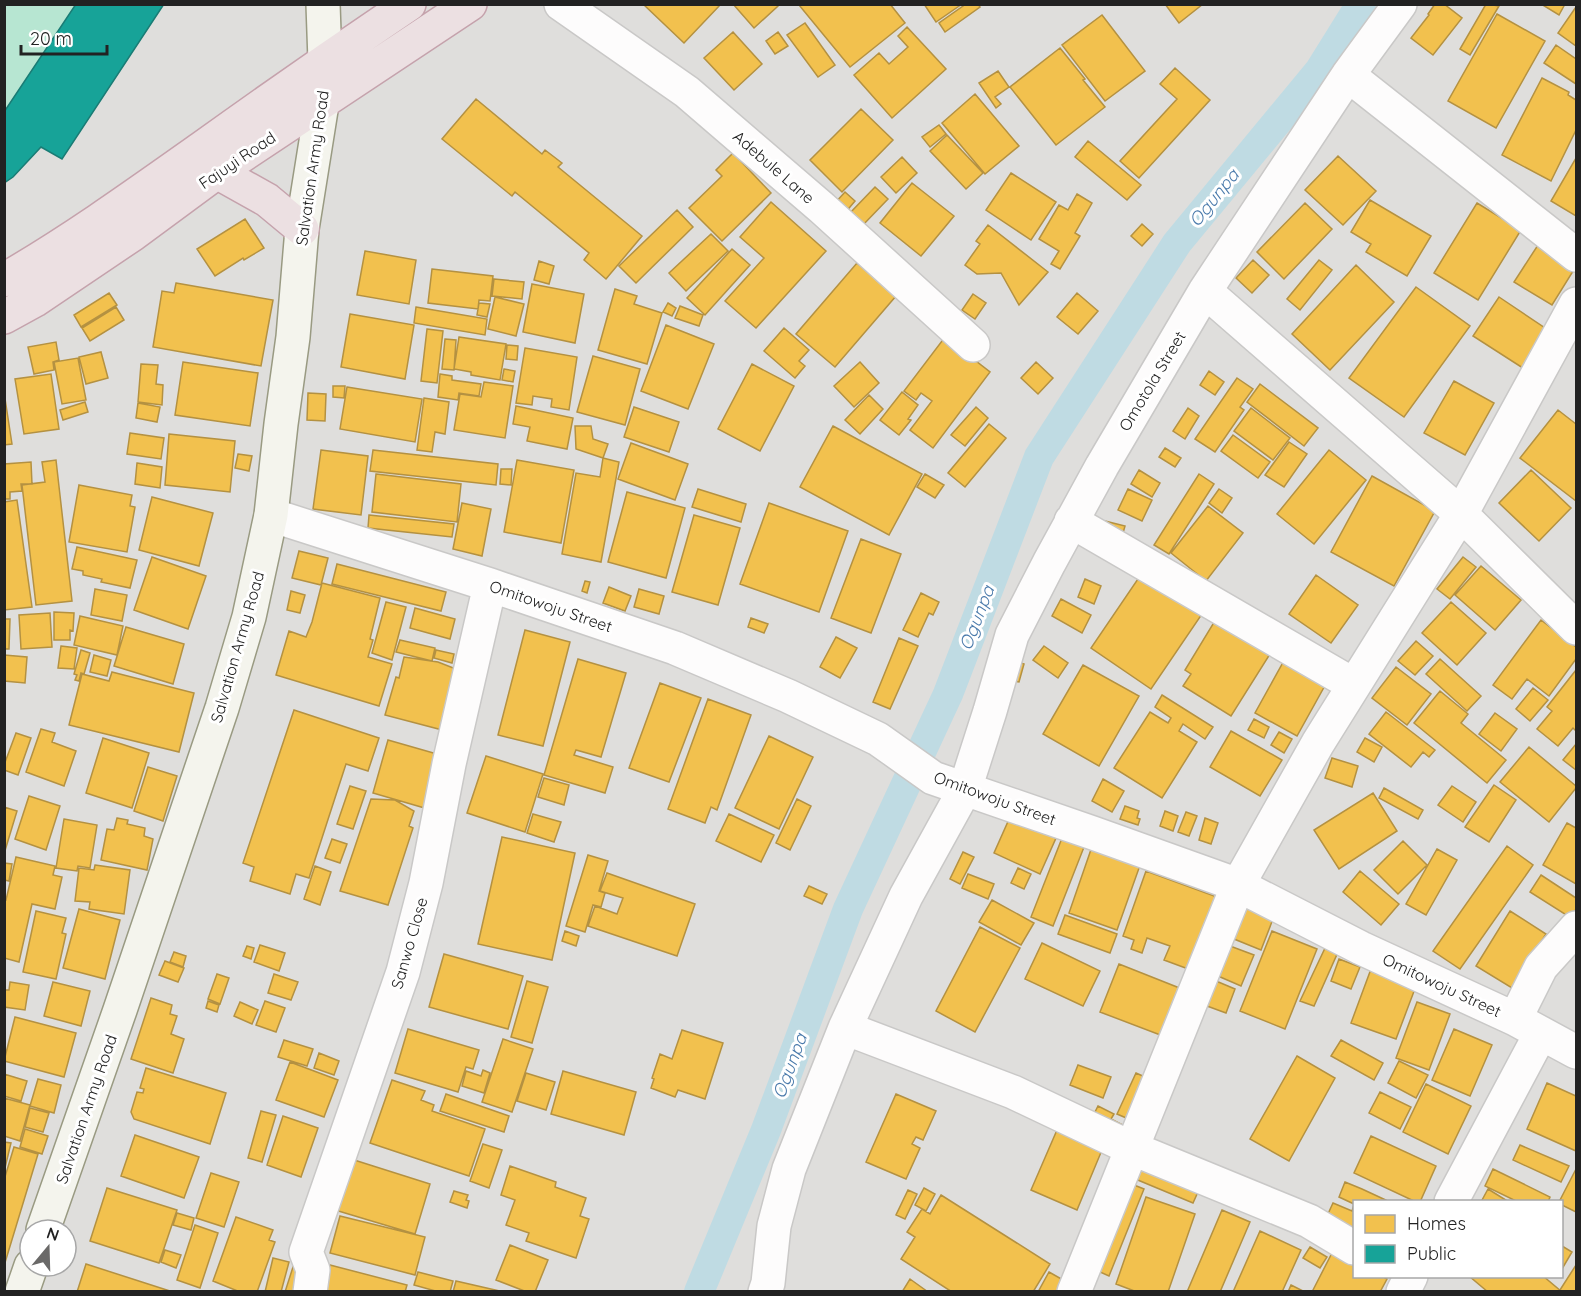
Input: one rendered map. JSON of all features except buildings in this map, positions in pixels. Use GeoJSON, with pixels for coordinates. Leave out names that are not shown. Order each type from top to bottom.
{"type":"FeatureCollection","features":[{"type":"Feature","properties":{"kind":"highway","name":"Fajuyi Road"},"geometry":{"type":"LineString","coordinates":[[4,280],[118,207],[409,4]]}},
{"type":"Feature","properties":{"kind":"highway","name":"Fajuyi Road"},"geometry":{"type":"LineString","coordinates":[[4,317],[35,300],[133,234],[217,172],[470,4]]}},
{"type":"Feature","properties":{"kind":"highway"},"geometry":{"type":"LineString","coordinates":[[217,172],[267,200],[302,229]]}},
{"type":"Feature","properties":{"kind":"main road","name":"Salvation Army Road"},"geometry":{"type":"LineString","coordinates":[[47,1218],[222,708],[249,617],[271,515],[293,337],[302,229],[322,104],[325,61],[323,4]]}},
{"type":"Feature","properties":{"kind":"street","name":"Adebule Lane"},"geometry":{"type":"LineString","coordinates":[[561,4],[687,92],[822,208],[973,345]]}},
{"type":"Feature","properties":{"kind":"street","name":"Omotola Street"},"geometry":{"type":"LineString","coordinates":[[765,1292],[774,1226],[789,1169],[845,1028],[906,896],[964,789],[1012,635],[1108,455],[1205,291],[1348,75],[1400,4]]}},
{"type":"Feature","properties":{"kind":"street"},"geometry":{"type":"LineString","coordinates":[[1348,75],[1576,255]]}},
{"type":"Feature","properties":{"kind":"street"},"geometry":{"type":"LineString","coordinates":[[1205,291],[1461,514],[1576,628]]}},
{"type":"Feature","properties":{"kind":"street"},"geometry":{"type":"LineString","coordinates":[[1074,1292],[1238,885],[1318,743],[1461,514],[1576,304]]}},
{"type":"Feature","properties":{"kind":"street","name":"Omitowoju Street"},"geometry":{"type":"LineString","coordinates":[[271,515],[490,585],[675,648],[788,696],[878,739],[933,778],[1238,885],[1361,948],[1528,1026],[1576,1052]]}},
{"type":"Feature","properties":{"kind":"street"},"geometry":{"type":"LineString","coordinates":[[1071,521],[1354,686]]}},
{"type":"Feature","properties":{"kind":"street","name":"Sanwo Close"},"geometry":{"type":"LineString","coordinates":[[310,1292],[313,1270],[306,1252],[403,972],[426,883],[449,764],[490,585]]}},
{"type":"Feature","properties":{"kind":"street"},"geometry":{"type":"LineString","coordinates":[[1452,1200],[1528,1026],[1541,967],[1576,928]]}},
{"type":"Feature","properties":{"kind":"street"},"geometry":{"type":"LineString","coordinates":[[845,1028],[1013,1092],[1131,1148],[1309,1221],[1353,1247]]}},
{"type":"Feature","properties":{"kind":"street"},"geometry":{"type":"LineString","coordinates":[[4,1289],[12,1292]]}},
{"type":"Feature","properties":{"kind":"shaded area"},"geometry":{"type":"Polygon","coordinates":[[[5,5],[1576,5],[1576,1291],[5,1292],[5,5]]]}},
{"type":"Feature","properties":{"kind":"green space"},"geometry":{"type":"Polygon","coordinates":[[[5,5],[164,5],[62,159],[41,147],[5,183],[5,5]]]}},
{"type":"Feature","properties":{"kind":"waterway","name":"Ogunpa"},"geometry":{"type":"LineString","coordinates":[[699,1292],[766,1130],[848,909],[948,694],[1039,457],[1177,243],[1320,70],[1361,4]]}}]}
